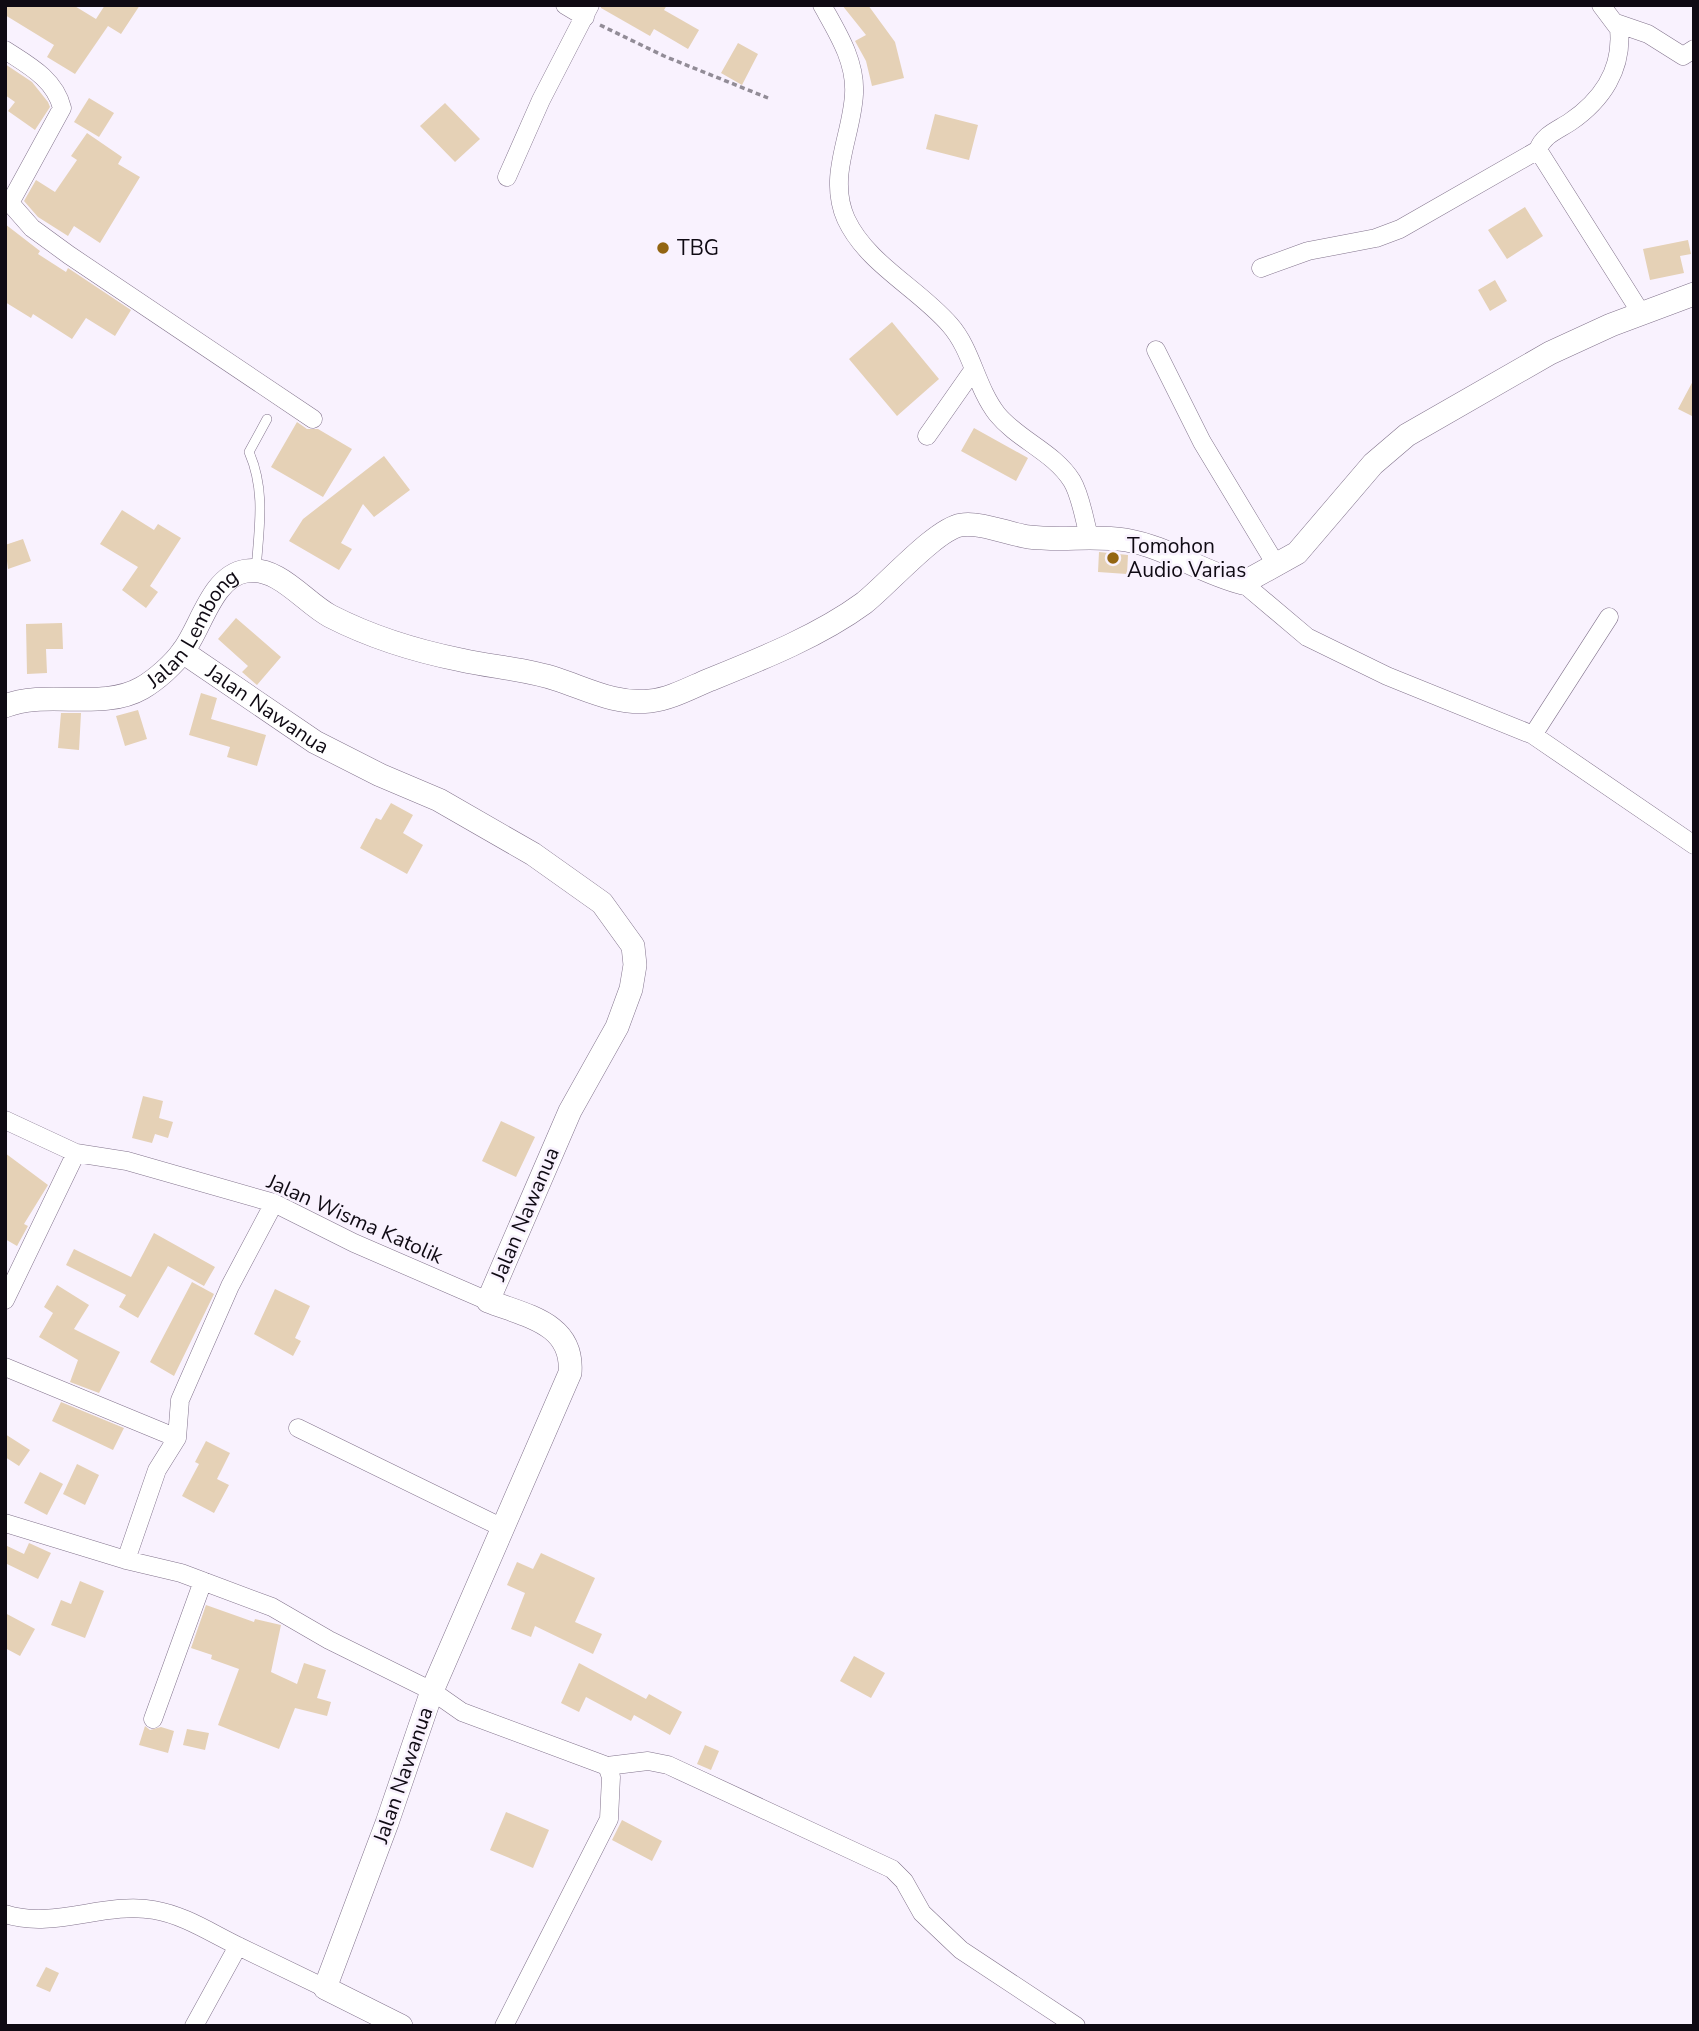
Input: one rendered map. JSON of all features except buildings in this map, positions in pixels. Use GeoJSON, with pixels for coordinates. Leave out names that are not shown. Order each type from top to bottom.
{"type":"FeatureCollection","features":[{"type":"Feature","properties":{"kind":"main road"},"geometry":{"type":"LineString","coordinates":[[1243,583],[1297,553],[1373,464],[1407,435],[1550,353],[1642,313],[1694,294]]}},
{"type":"Feature","properties":{"kind":"main road","name":"Jalan Lembong"},"geometry":{"type":"LineString","coordinates":[[5,706],[45,699],[116,697],[141,689],[183,652],[216,593],[229,580],[244,571],[282,581],[323,612],[365,634],[456,659],[556,679],[604,697],[651,701],[732,671],[831,624],[872,596],[938,536],[960,525],[1051,539],[1089,536],[1128,540],[1159,548],[1222,578],[1243,583]]}},
{"type":"Feature","properties":{"kind":"main road","name":"Jalan Nawanua"},"geometry":{"type":"LineString","coordinates":[[183,652],[326,748],[439,800],[533,854],[602,903],[633,946],[635,965],[631,989],[617,1027],[570,1111],[488,1301],[554,1328],[571,1357],[570,1373],[432,1691],[387,1823],[325,1988]]}},
{"type":"Feature","properties":{"kind":"main road"},"geometry":{"type":"LineString","coordinates":[[325,1988],[401,2026]]}},
{"type":"Feature","properties":{"kind":"street"},"geometry":{"type":"LineString","coordinates":[[507,177],[541,100],[587,11],[565,5]]}},
{"type":"Feature","properties":{"kind":"street"},"geometry":{"type":"LineString","coordinates":[[822,5],[846,51],[854,93],[840,155],[839,187],[845,217],[871,254],[950,326],[998,414],[1058,464],[1073,482],[1089,536]]}},
{"type":"Feature","properties":{"kind":"street"},"geometry":{"type":"LineString","coordinates":[[1601,5],[1616,23],[1648,34],[1683,56],[1694,49]]}},
{"type":"Feature","properties":{"kind":"street"},"geometry":{"type":"LineString","coordinates":[[1261,268],[1308,251],[1376,238],[1400,229],[1538,150],[1541,142],[1594,103],[1606,88],[1618,50],[1616,23]]}},
{"type":"Feature","properties":{"kind":"street"},"geometry":{"type":"LineString","coordinates":[[5,50],[47,80],[60,98],[62,108],[7,202],[59,249],[313,419]]}},
{"type":"Feature","properties":{"kind":"street"},"geometry":{"type":"LineString","coordinates":[[1538,150],[1642,313]]}},
{"type":"Feature","properties":{"kind":"street"},"geometry":{"type":"LineString","coordinates":[[1156,350],[1202,442],[1275,563]]}},
{"type":"Feature","properties":{"kind":"street"},"geometry":{"type":"LineString","coordinates":[[927,436],[974,369]]}},
{"type":"Feature","properties":{"kind":"street"},"geometry":{"type":"LineString","coordinates":[[1243,583],[1307,637],[1387,676],[1533,735],[1694,845]]}},
{"type":"Feature","properties":{"kind":"street"},"geometry":{"type":"LineString","coordinates":[[1533,735],[1609,617]]}},
{"type":"Feature","properties":{"kind":"street","name":"Jalan Wisma Katolik"},"geometry":{"type":"LineString","coordinates":[[5,1120],[76,1153],[159,1169],[274,1203],[354,1244],[488,1301]]}},
{"type":"Feature","properties":{"kind":"street"},"geometry":{"type":"LineString","coordinates":[[5,1300],[76,1153]]}},
{"type":"Feature","properties":{"kind":"street"},"geometry":{"type":"LineString","coordinates":[[126,1560],[157,1470],[177,1438],[180,1400],[230,1286],[274,1203]]}},
{"type":"Feature","properties":{"kind":"street"},"geometry":{"type":"LineString","coordinates":[[5,1367],[177,1438]]}},
{"type":"Feature","properties":{"kind":"street"},"geometry":{"type":"LineString","coordinates":[[298,1428],[503,1528]]}},
{"type":"Feature","properties":{"kind":"street"},"geometry":{"type":"LineString","coordinates":[[5,1523],[203,1581],[272,1607],[329,1640],[432,1691],[462,1712],[607,1766],[648,1761],[668,1765],[892,1870],[904,1881],[922,1913],[961,1950],[1076,2026]]}},
{"type":"Feature","properties":{"kind":"street"},"geometry":{"type":"LineString","coordinates":[[153,1718],[203,1581]]}},
{"type":"Feature","properties":{"kind":"street"},"geometry":{"type":"LineString","coordinates":[[504,2026],[609,1819],[611,1777],[607,1766]]}},
{"type":"Feature","properties":{"kind":"street"},"geometry":{"type":"LineString","coordinates":[[5,1914],[20,1919],[139,1908],[156,1910],[183,1919],[325,1988]]}},
{"type":"Feature","properties":{"kind":"street"},"geometry":{"type":"LineString","coordinates":[[194,2026],[238,1946]]}},
{"type":"Feature","properties":{"kind":"lane"},"geometry":{"type":"LineString","coordinates":[[256,572],[262,499],[259,475],[249,452],[267,419]]}},
{"type":"Feature","properties":{"kind":"path"},"geometry":{"type":"LineString","coordinates":[[587,11],[664,55],[768,98]]}},
{"type":"Feature","properties":{"kind":"place","name":"TBG"},"geometry":{"type":"Point","coordinates":[663,248]}},
{"type":"Feature","properties":{"kind":"place","name":"Tomohon Audio Varias"},"geometry":{"type":"Point","coordinates":[1113,558]}}]}
